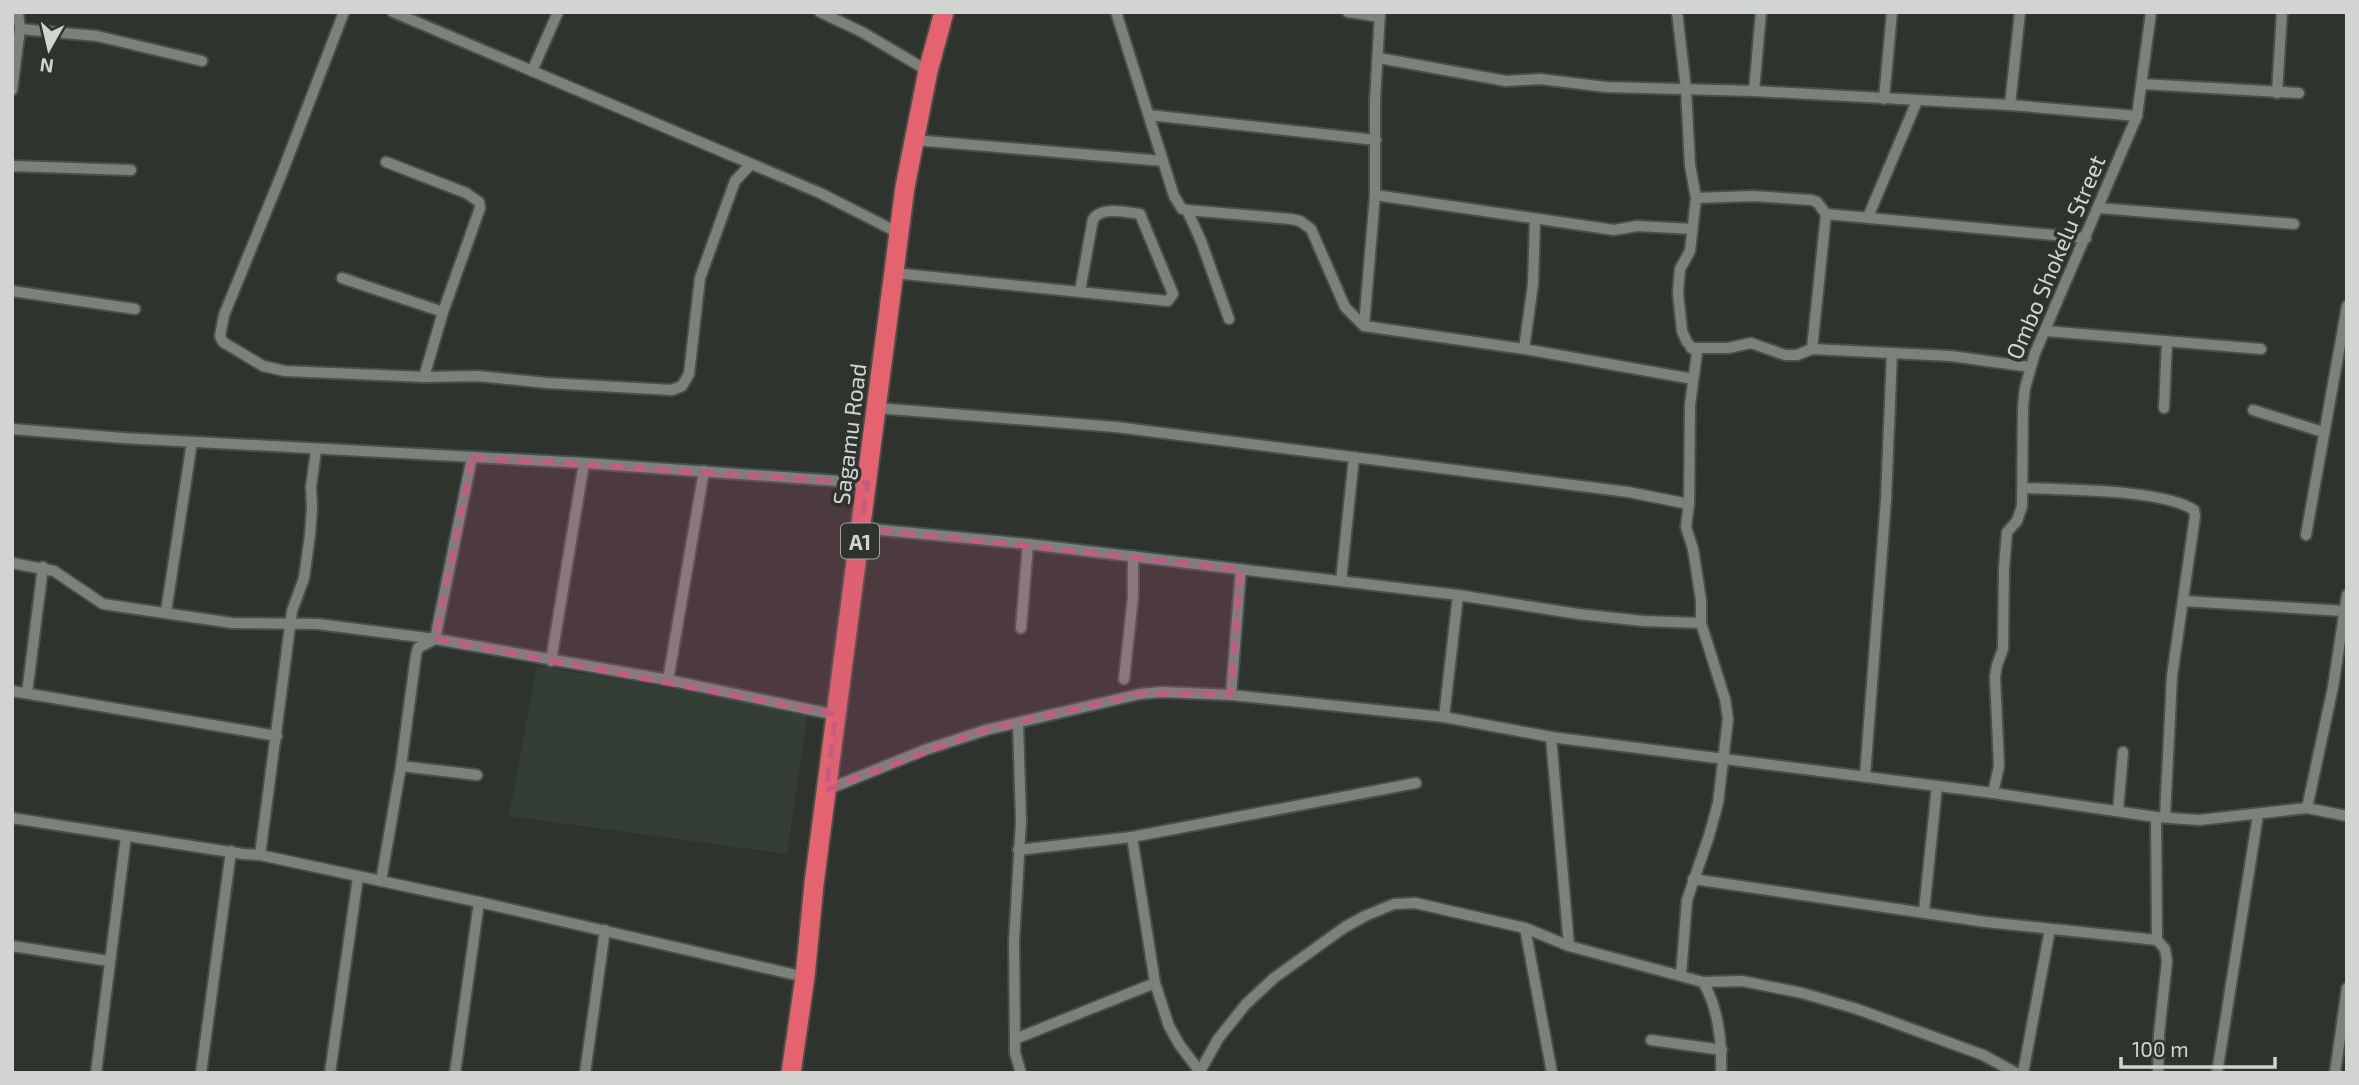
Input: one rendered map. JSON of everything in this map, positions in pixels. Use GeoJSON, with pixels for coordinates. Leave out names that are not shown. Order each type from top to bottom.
{"type":"FeatureCollection","features":[{"type":"Feature","properties":{"kind":"highway","name":"Sagamu Road"},"geometry":{"type":"LineString","coordinates":[[790,1073],[805,977],[826,790],[905,187],[928,71],[944,12]]}},
{"type":"Feature","properties":{"kind":"street"},"geometry":{"type":"LineString","coordinates":[[12,90],[20,29],[18,12]]}},
{"type":"Feature","properties":{"kind":"street"},"geometry":{"type":"LineString","coordinates":[[344,12],[224,315],[220,336],[223,342],[269,368],[329,374],[478,376],[672,390],[682,386],[689,374],[693,354],[700,278],[735,181],[751,164]]}},
{"type":"Feature","properties":{"kind":"street"},"geometry":{"type":"LineString","coordinates":[[393,12],[820,193],[899,233]]}},
{"type":"Feature","properties":{"kind":"street"},"geometry":{"type":"LineString","coordinates":[[532,71],[558,12]]}},
{"type":"Feature","properties":{"kind":"street"},"geometry":{"type":"LineString","coordinates":[[820,12],[862,32],[928,71]]}},
{"type":"Feature","properties":{"kind":"street"},"geometry":{"type":"LineString","coordinates":[[1116,12],[1177,204],[1187,210],[1291,219],[1306,224],[1311,229],[1345,307],[1364,326],[1524,349],[1693,379]]}},
{"type":"Feature","properties":{"kind":"street"},"geometry":{"type":"LineString","coordinates":[[1348,12],[1380,15],[1375,102],[1375,195],[1364,326]]}},
{"type":"Feature","properties":{"kind":"street"},"geometry":{"type":"LineString","coordinates":[[1677,12],[1686,89],[1690,165],[1696,198],[1690,251],[1680,269],[1678,293],[1682,331],[1691,348],[1698,353],[1690,405],[1689,504],[1686,527],[1693,549],[1701,600],[1701,623],[1725,699],[1728,719],[1713,821],[1686,900],[1681,975]]}},
{"type":"Feature","properties":{"kind":"street"},"geometry":{"type":"LineString","coordinates":[[1754,91],[1761,12]]}},
{"type":"Feature","properties":{"kind":"street"},"geometry":{"type":"LineString","coordinates":[[1884,99],[1892,12]]}},
{"type":"Feature","properties":{"kind":"street"},"geometry":{"type":"LineString","coordinates":[[2010,105],[2020,12]]}},
{"type":"Feature","properties":{"kind":"street","name":"Ombo Shokelu Street"},"geometry":{"type":"LineString","coordinates":[[1993,793],[1999,765],[1995,677],[2003,649],[2006,540],[2007,532],[2017,521],[2022,506],[2023,407],[2030,367],[2137,116],[2151,12]]}},
{"type":"Feature","properties":{"kind":"street"},"geometry":{"type":"LineString","coordinates":[[2277,93],[2282,12]]}},
{"type":"Feature","properties":{"kind":"street"},"geometry":{"type":"LineString","coordinates":[[20,29],[97,36],[202,61]]}},
{"type":"Feature","properties":{"kind":"street"},"geometry":{"type":"LineString","coordinates":[[1379,58],[1506,81],[1540,79],[1605,87],[1754,91],[2010,105],[2137,116]]}},
{"type":"Feature","properties":{"kind":"street"},"geometry":{"type":"LineString","coordinates":[[2142,84],[2299,93]]}},
{"type":"Feature","properties":{"kind":"street"},"geometry":{"type":"LineString","coordinates":[[1868,217],[1917,101]]}},
{"type":"Feature","properties":{"kind":"street"},"geometry":{"type":"LineString","coordinates":[[1149,115],[1376,140]]}},
{"type":"Feature","properties":{"kind":"street"},"geometry":{"type":"LineString","coordinates":[[915,140],[1163,161]]}},
{"type":"Feature","properties":{"kind":"street"},"geometry":{"type":"LineString","coordinates":[[732,156],[735,181]]}},
{"type":"Feature","properties":{"kind":"street"},"geometry":{"type":"LineString","coordinates":[[386,162],[466,193],[479,202],[479,216],[443,312],[424,377]]}},
{"type":"Feature","properties":{"kind":"street"},"geometry":{"type":"LineString","coordinates":[[12,166],[131,170]]}},
{"type":"Feature","properties":{"kind":"street"},"geometry":{"type":"LineString","coordinates":[[1375,195],[1615,230],[1637,226],[1692,229]]}},
{"type":"Feature","properties":{"kind":"street"},"geometry":{"type":"LineString","coordinates":[[1696,198],[1753,196],[1817,202],[1826,214],[1812,349]]}},
{"type":"Feature","properties":{"kind":"street"},"geometry":{"type":"LineString","coordinates":[[2099,208],[2294,224]]}},
{"type":"Feature","properties":{"kind":"street"},"geometry":{"type":"LineString","coordinates":[[1187,210],[1229,319]]}},
{"type":"Feature","properties":{"kind":"street"},"geometry":{"type":"LineString","coordinates":[[894,273],[1168,301],[1173,293],[1140,214],[1105,211],[1097,213],[1093,219],[1080,291]]}},
{"type":"Feature","properties":{"kind":"street"},"geometry":{"type":"LineString","coordinates":[[1826,214],[2085,238]]}},
{"type":"Feature","properties":{"kind":"street"},"geometry":{"type":"LineString","coordinates":[[1524,349],[1533,284],[1535,219]]}},
{"type":"Feature","properties":{"kind":"street"},"geometry":{"type":"LineString","coordinates":[[342,278],[443,312]]}},
{"type":"Feature","properties":{"kind":"street"},"geometry":{"type":"LineString","coordinates":[[12,291],[135,309]]}},
{"type":"Feature","properties":{"kind":"street"},"geometry":{"type":"LineString","coordinates":[[2306,535],[2323,432],[2341,380],[2347,306]]}},
{"type":"Feature","properties":{"kind":"street"},"geometry":{"type":"LineString","coordinates":[[2046,331],[2261,349]]}},
{"type":"Feature","properties":{"kind":"street"},"geometry":{"type":"LineString","coordinates":[[2164,408],[2167,341]]}},
{"type":"Feature","properties":{"kind":"street"},"geometry":{"type":"LineString","coordinates":[[1691,348],[1728,348],[1751,343],[1785,355],[1797,355],[1812,349],[1951,356],[2030,367]]}},
{"type":"Feature","properties":{"kind":"street"},"geometry":{"type":"LineString","coordinates":[[1865,776],[1886,499],[1892,353]]}},
{"type":"Feature","properties":{"kind":"street"},"geometry":{"type":"LineString","coordinates":[[877,408],[1116,426],[1628,492],[1689,504]]}},
{"type":"Feature","properties":{"kind":"street"},"geometry":{"type":"LineString","coordinates":[[2253,410],[2323,432]]}},
{"type":"Feature","properties":{"kind":"street"},"geometry":{"type":"LineString","coordinates":[[12,429],[868,483]]}},
{"type":"Feature","properties":{"kind":"street"},"geometry":{"type":"LineString","coordinates":[[166,612],[192,442]]}},
{"type":"Feature","properties":{"kind":"street"},"geometry":{"type":"LineString","coordinates":[[260,855],[292,611],[302,586],[305,567],[312,508],[310,488],[316,450]]}},
{"type":"Feature","properties":{"kind":"street"},"geometry":{"type":"LineString","coordinates":[[435,639],[472,457]]}},
{"type":"Feature","properties":{"kind":"street"},"geometry":{"type":"LineString","coordinates":[[1341,581],[1354,457]]}},
{"type":"Feature","properties":{"kind":"street"},"geometry":{"type":"LineString","coordinates":[[551,661],[584,463]]}},
{"type":"Feature","properties":{"kind":"street"},"geometry":{"type":"LineString","coordinates":[[668,680],[704,471]]}},
{"type":"Feature","properties":{"kind":"street"},"geometry":{"type":"LineString","coordinates":[[2024,488],[2150,496],[2186,505],[2194,510],[2172,676],[2160,817],[2157,940]]}},
{"type":"Feature","properties":{"kind":"street"},"geometry":{"type":"LineString","coordinates":[[861,528],[1133,556],[1458,595],[1578,614],[1643,621],[1701,623]]}},
{"type":"Feature","properties":{"kind":"street"},"geometry":{"type":"LineString","coordinates":[[1021,628],[1028,544]]}},
{"type":"Feature","properties":{"kind":"street"},"geometry":{"type":"LineString","coordinates":[[1124,679],[1133,597],[1133,556]]}},
{"type":"Feature","properties":{"kind":"street"},"geometry":{"type":"LineString","coordinates":[[12,563],[54,571],[103,604],[232,623],[318,624],[435,639],[668,680],[836,715]]}},
{"type":"Feature","properties":{"kind":"street"},"geometry":{"type":"LineString","coordinates":[[27,693],[43,567]]}},
{"type":"Feature","properties":{"kind":"street"},"geometry":{"type":"LineString","coordinates":[[1231,695],[1241,569]]}},
{"type":"Feature","properties":{"kind":"street"},"geometry":{"type":"LineString","coordinates":[[1444,717],[1458,595]]}},
{"type":"Feature","properties":{"kind":"street"},"geometry":{"type":"LineString","coordinates":[[2306,808],[2333,687],[2347,595]]}},
{"type":"Feature","properties":{"kind":"street"},"geometry":{"type":"LineString","coordinates":[[2184,601],[2344,611]]}},
{"type":"Feature","properties":{"kind":"street"},"geometry":{"type":"LineString","coordinates":[[381,881],[418,648],[435,639]]}},
{"type":"Feature","properties":{"kind":"street"},"geometry":{"type":"LineString","coordinates":[[2333,687],[2347,690]]}},
{"type":"Feature","properties":{"kind":"street"},"geometry":{"type":"LineString","coordinates":[[12,691],[277,736]]}},
{"type":"Feature","properties":{"kind":"street"},"geometry":{"type":"LineString","coordinates":[[826,790],[925,750],[986,730],[1140,694],[1162,692],[1231,695],[1444,717],[1551,737],[1865,776],[2160,817],[2199,820],[2306,808],[2347,816]]}},
{"type":"Feature","properties":{"kind":"street"},"geometry":{"type":"LineString","coordinates":[[1018,723],[1021,821],[1014,942],[1015,1053],[1021,1073]]}},
{"type":"Feature","properties":{"kind":"street"},"geometry":{"type":"LineString","coordinates":[[1551,737],[1569,946]]}},
{"type":"Feature","properties":{"kind":"street"},"geometry":{"type":"LineString","coordinates":[[2118,811],[2123,752]]}},
{"type":"Feature","properties":{"kind":"street"},"geometry":{"type":"LineString","coordinates":[[401,766],[477,775]]}},
{"type":"Feature","properties":{"kind":"street"},"geometry":{"type":"LineString","coordinates":[[1018,850],[1132,837],[1416,783]]}},
{"type":"Feature","properties":{"kind":"street"},"geometry":{"type":"LineString","coordinates":[[1924,911],[1937,786]]}},
{"type":"Feature","properties":{"kind":"street"},"geometry":{"type":"LineString","coordinates":[[2217,1073],[2258,815]]}},
{"type":"Feature","properties":{"kind":"street"},"geometry":{"type":"LineString","coordinates":[[12,818],[260,855],[480,902],[805,977]]}},
{"type":"Feature","properties":{"kind":"street"},"geometry":{"type":"LineString","coordinates":[[96,1073],[126,836]]}},
{"type":"Feature","properties":{"kind":"street"},"geometry":{"type":"LineString","coordinates":[[1132,837],[1155,983],[1169,1026],[1178,1044],[1199,1072],[1218,1039],[1246,1004],[1274,978],[1345,927],[1394,904],[1415,903],[1525,928],[1569,946],[1703,982],[1742,981],[1846,1005],[1983,1055],[2016,1073]]}},
{"type":"Feature","properties":{"kind":"street"},"geometry":{"type":"LineString","coordinates":[[201,1073],[231,851]]}},
{"type":"Feature","properties":{"kind":"street"},"geometry":{"type":"LineString","coordinates":[[330,1073],[358,877]]}},
{"type":"Feature","properties":{"kind":"street"},"geometry":{"type":"LineString","coordinates":[[1693,879],[2050,929],[2157,940],[2165,949],[2167,961],[2158,1073]]}},
{"type":"Feature","properties":{"kind":"street"},"geometry":{"type":"LineString","coordinates":[[455,1073],[480,902]]}},
{"type":"Feature","properties":{"kind":"street"},"geometry":{"type":"LineString","coordinates":[[1525,928],[1548,1071]]}},
{"type":"Feature","properties":{"kind":"street"},"geometry":{"type":"LineString","coordinates":[[2024,1073],[2050,929]]}},
{"type":"Feature","properties":{"kind":"street"},"geometry":{"type":"LineString","coordinates":[[585,1073],[605,930]]}},
{"type":"Feature","properties":{"kind":"street"},"geometry":{"type":"LineString","coordinates":[[12,946],[109,961]]}},
{"type":"Feature","properties":{"kind":"street"},"geometry":{"type":"LineString","coordinates":[[1703,982],[1716,1012],[1722,1050],[1721,1073]]}},
{"type":"Feature","properties":{"kind":"street"},"geometry":{"type":"LineString","coordinates":[[1015,1039],[1155,983]]}},
{"type":"Feature","properties":{"kind":"street"},"geometry":{"type":"LineString","coordinates":[[2335,1073],[2347,988]]}},
{"type":"Feature","properties":{"kind":"street"},"geometry":{"type":"LineString","coordinates":[[1651,1040],[1722,1050]]}},
{"type":"Feature","properties":{"kind":"highlighted area"},"geometry":{"type":"Polygon","coordinates":[[[472,457],[868,483],[861,528],[1241,569],[1231,695],[1140,694],[986,730],[826,790],[836,715],[435,639],[472,457]]]}},
{"type":"Feature","properties":{"kind":"shaded area"},"geometry":{"type":"Polygon","coordinates":[[[537,666],[808,711],[787,854],[509,816],[537,666]]]}}]}
